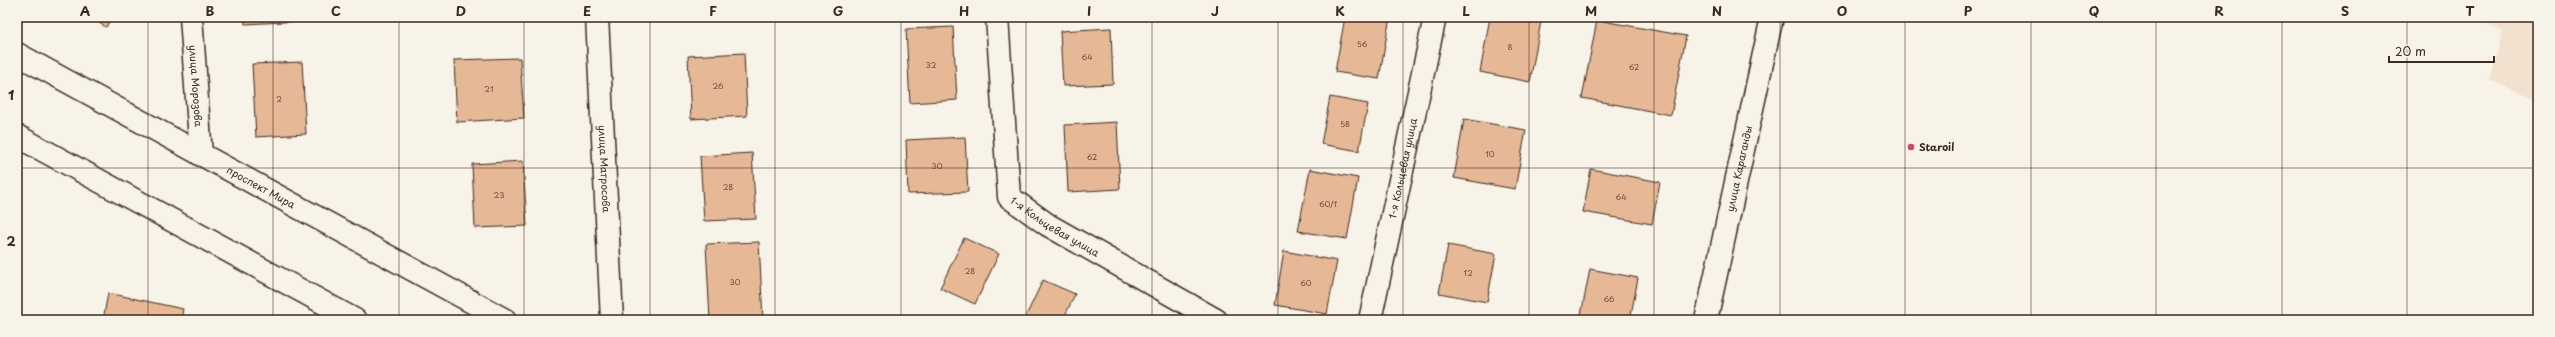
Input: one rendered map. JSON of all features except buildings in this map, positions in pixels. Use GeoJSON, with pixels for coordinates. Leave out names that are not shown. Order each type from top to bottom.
{"type":"FeatureCollection","features":[{"type":"Feature","properties":{"kind":"main road","name":"улица Морозова"},"geometry":{"type":"LineString","coordinates":[[191,17],[201,155]]}},
{"type":"Feature","properties":{"kind":"main road","name":"улица Матросова"},"geometry":{"type":"LineString","coordinates":[[597,17],[612,320]]}},
{"type":"Feature","properties":{"kind":"main road","name":"1-я Кольцевая улица"},"geometry":{"type":"LineString","coordinates":[[997,17],[1009,197],[1048,225],[1216,320]]}},
{"type":"Feature","properties":{"kind":"main road","name":"1-я Кольцевая улица"},"geometry":{"type":"LineString","coordinates":[[1370,320],[1435,17]]}},
{"type":"Feature","properties":{"kind":"main road","name":"улица Караганды"},"geometry":{"type":"LineString","coordinates":[[1706,320],[1772,17]]}},
{"type":"Feature","properties":{"kind":"main road","name":"проспект Мира"},"geometry":{"type":"LineString","coordinates":[[17,54],[505,320]]}},
{"type":"Feature","properties":{"kind":"main road"},"geometry":{"type":"LineString","coordinates":[[17,136],[354,320]]}},
{"type":"Feature","properties":{"kind":"shaded area"},"geometry":{"type":"Polygon","coordinates":[[[2474,17],[2538,17],[2538,101],[2489,79],[2503,32],[2474,17]]]}},
{"type":"Feature","properties":{"kind":"place","name":"Staroil"},"geometry":{"type":"Point","coordinates":[1911,147]}}]}
